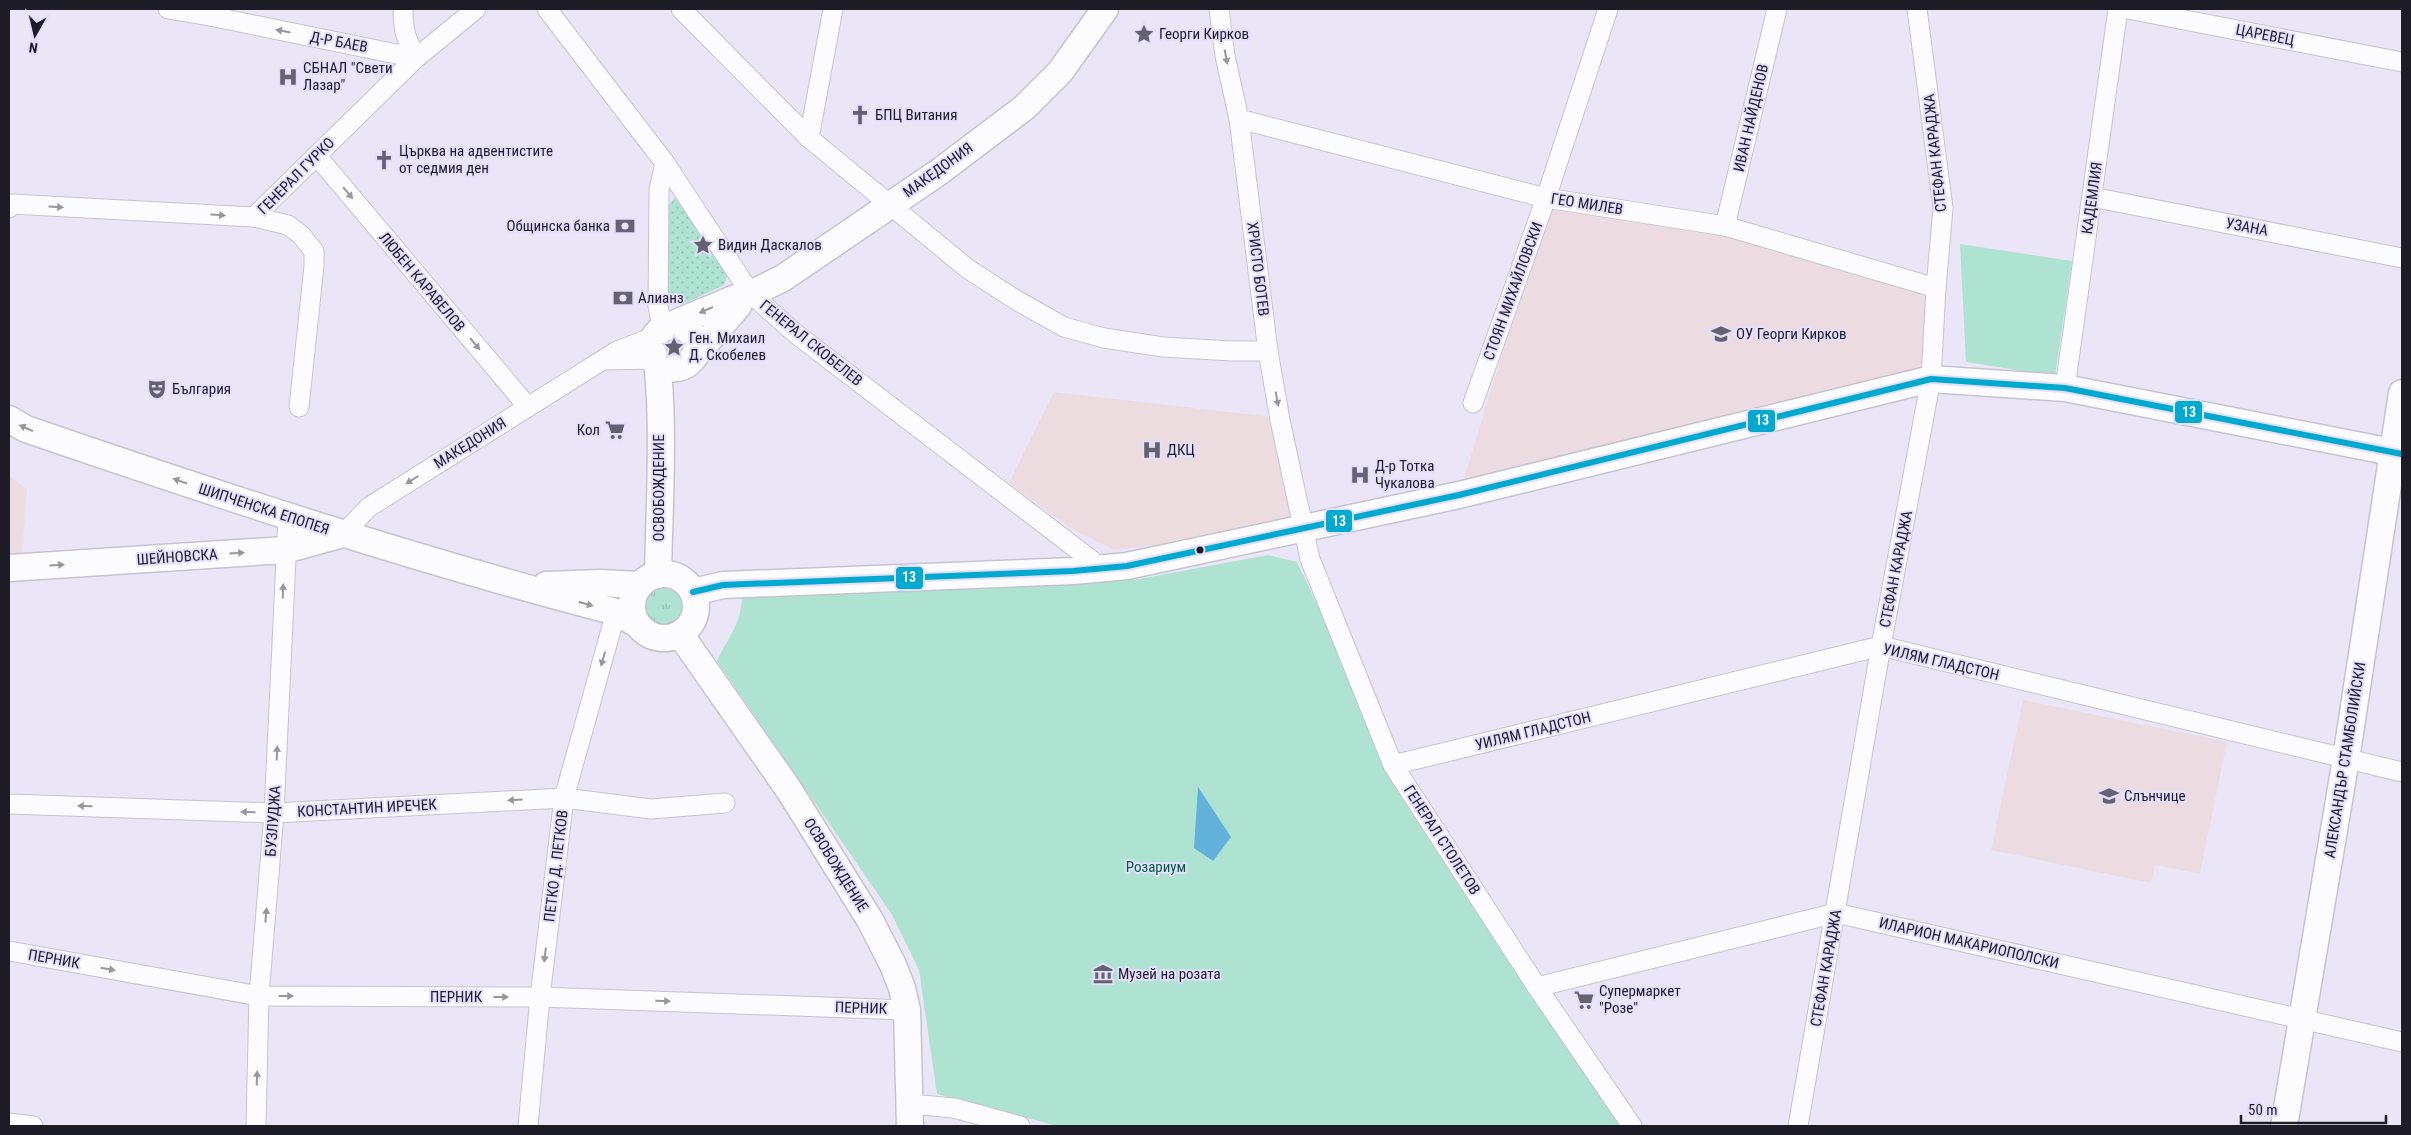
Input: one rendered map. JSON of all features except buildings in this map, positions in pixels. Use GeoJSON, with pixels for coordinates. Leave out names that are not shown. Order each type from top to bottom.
{"type":"FeatureCollection","features":[{"type":"Feature","properties":{"kind":"main road","name":"МАКЕДОНИЯ"},"geometry":{"type":"LineString","coordinates":[[660,342],[733,299],[746,296],[783,278],[939,172],[1025,106],[1060,72],[1105,9]]}},
{"type":"Feature","properties":{"kind":"main road","name":"МАКЕДОНИЯ"},"geometry":{"type":"LineString","coordinates":[[688,363],[746,296]]}},
{"type":"Feature","properties":{"kind":"main road"},"geometry":{"type":"LineString","coordinates":[[660,401],[688,363],[696,345],[694,338],[685,328],[660,342],[672,370],[688,363]]}},
{"type":"Feature","properties":{"kind":"main road","name":"ОСВОБОЖДЕНИЕ"},"geometry":{"type":"LineString","coordinates":[[649,580],[660,401],[660,342]]}},
{"type":"Feature","properties":{"kind":"main road"},"geometry":{"type":"LineString","coordinates":[[693,592],[723,585],[1103,569],[1303,529],[1459,495],[1931,379],[2065,388],[2398,452]]}},
{"type":"Feature","properties":{"kind":"main road","name":"АЛЕКСАНДЪР СТАМБОЛИЙСКИ"},"geometry":{"type":"LineString","coordinates":[[2284,1126],[2398,452],[2402,393]]}},
{"type":"Feature","properties":{"kind":"main road","name":"ШИПЧЕНСКА ЕПОПЕЯ"},"geometry":{"type":"LineString","coordinates":[[9,419],[36,432],[343,534],[627,618]]}},
{"type":"Feature","properties":{"kind":"main road","name":"ШЕЙНОВСКА"},"geometry":{"type":"LineString","coordinates":[[9,568],[285,550],[343,534]]}},
{"type":"Feature","properties":{"kind":"main road"},"geometry":{"type":"LineString","coordinates":[[678,577],[693,592],[696,611],[688,628],[680,634],[662,638],[644,631],[627,618],[633,614],[634,594],[649,580],[678,577]]}},
{"type":"Feature","properties":{"kind":"main road","name":"ШИПЧЕНСКА ЕПОПЕЯ"},"geometry":{"type":"LineString","coordinates":[[522,586],[649,580]]}},
{"type":"Feature","properties":{"kind":"main road","name":"ОСВОБОЖДЕНИЕ"},"geometry":{"type":"LineString","coordinates":[[680,634],[789,790],[870,920],[894,965],[907,1010],[910,1115]]}},
{"type":"Feature","properties":{"kind":"street","name":"Д-Р БАЕВ"},"geometry":{"type":"LineString","coordinates":[[168,9],[210,12],[416,58]]}},
{"type":"Feature","properties":{"kind":"street"},"geometry":{"type":"LineString","coordinates":[[403,9],[402,26],[406,40],[416,58]]}},
{"type":"Feature","properties":{"kind":"street","name":"ГЕНЕРАЛ ГУРКО"},"geometry":{"type":"LineString","coordinates":[[9,208],[12,204],[254,217],[416,58],[476,9]]}},
{"type":"Feature","properties":{"kind":"street","name":"ГЕНЕРАЛ СКОБЕЛЕВ"},"geometry":{"type":"LineString","coordinates":[[547,9],[665,164],[746,296],[1103,569]]}},
{"type":"Feature","properties":{"kind":"street"},"geometry":{"type":"LineString","coordinates":[[681,9],[809,138],[968,269],[1016,300],[1064,327],[1104,338],[1143,345],[1232,351],[1268,351]]}},
{"type":"Feature","properties":{"kind":"street"},"geometry":{"type":"LineString","coordinates":[[809,138],[833,9]]}},
{"type":"Feature","properties":{"kind":"street","name":"ХРИСТО БОТЕВ"},"geometry":{"type":"LineString","coordinates":[[1219,9],[1225,56],[1239,119],[1268,351],[1303,529]]}},
{"type":"Feature","properties":{"kind":"street","name":"СТОЯН МИХАЙЛОВСКИ"},"geometry":{"type":"LineString","coordinates":[[1473,403],[1546,198],[1608,9]]}},
{"type":"Feature","properties":{"kind":"street","name":"ИВАН НАЙДЕНОВ"},"geometry":{"type":"LineString","coordinates":[[1725,226],[1777,9]]}},
{"type":"Feature","properties":{"kind":"street","name":"СТЕФАН КАРАДЖА"},"geometry":{"type":"LineString","coordinates":[[1801,1126],[1881,646],[1931,379],[1943,208],[1917,9]]}},
{"type":"Feature","properties":{"kind":"street","name":"КАДЕМЛИЯ"},"geometry":{"type":"LineString","coordinates":[[2065,388],[2118,9]]}},
{"type":"Feature","properties":{"kind":"street","name":"ЦАРЕВЕЦ"},"geometry":{"type":"LineString","coordinates":[[2128,9],[2402,62]]}},
{"type":"Feature","properties":{"kind":"street","name":"ГЕО МИЛЕВ"},"geometry":{"type":"LineString","coordinates":[[1239,119],[1546,198],[1725,226],[1936,288]]}},
{"type":"Feature","properties":{"kind":"street","name":"ЛЮБЕН КАРАВЕЛОВ"},"geometry":{"type":"LineString","coordinates":[[317,156],[528,407]]}},
{"type":"Feature","properties":{"kind":"street"},"geometry":{"type":"LineString","coordinates":[[660,342],[658,306],[659,190],[665,164]]}},
{"type":"Feature","properties":{"kind":"street","name":"УЗАНА"},"geometry":{"type":"LineString","coordinates":[[2092,197],[2402,258]]}},
{"type":"Feature","properties":{"kind":"street"},"geometry":{"type":"LineString","coordinates":[[254,217],[288,225],[301,235],[314,251],[299,407]]}},
{"type":"Feature","properties":{"kind":"street","name":"МАКЕДОНИЯ"},"geometry":{"type":"LineString","coordinates":[[343,534],[369,507],[617,351],[660,342]]}},
{"type":"Feature","properties":{"kind":"street","name":"БУЗЛУДЖА"},"geometry":{"type":"LineString","coordinates":[[256,1126],[259,996],[274,813],[288,516]]}},
{"type":"Feature","properties":{"kind":"street","name":"ГЕНЕРАЛ СТОЛЕТОВ"},"geometry":{"type":"LineString","coordinates":[[1303,529],[1310,559],[1394,765],[1537,987],[1632,1126]]}},
{"type":"Feature","properties":{"kind":"street","name":"ПЕТКО Д. ПЕТКОВ"},"geometry":{"type":"LineString","coordinates":[[528,1126],[540,997],[564,798],[627,618]]}},
{"type":"Feature","properties":{"kind":"street","name":"УИЛЯМ ГЛАДСТОН"},"geometry":{"type":"LineString","coordinates":[[1394,765],[1881,646],[2402,772]]}},
{"type":"Feature","properties":{"kind":"street","name":"КОНСТАНТИН ИРЕЧЕК"},"geometry":{"type":"LineString","coordinates":[[9,804],[274,813],[564,798],[651,809],[725,803]]}},
{"type":"Feature","properties":{"kind":"street","name":"ИЛАРИОН МАКАРИОПОЛСКИ"},"geometry":{"type":"LineString","coordinates":[[1537,987],[1836,913],[2402,1042]]}},
{"type":"Feature","properties":{"kind":"street","name":"ПЕРНИК"},"geometry":{"type":"LineString","coordinates":[[9,951],[259,996],[540,997],[907,1010]]}},
{"type":"Feature","properties":{"kind":"street"},"geometry":{"type":"LineString","coordinates":[[910,1115],[954,1108],[1020,1126]]}},
{"type":"Feature","properties":{"kind":"street"},"geometry":{"type":"LineString","coordinates":[[9,1123],[33,1126]]}},
{"type":"Feature","properties":{"kind":"shaded area","name":"ОУ Георги Кирков"},"geometry":{"type":"Polygon","coordinates":[[[1552,191],[1936,288],[1931,379],[1459,495],[1552,191]]]}},
{"type":"Feature","properties":{"kind":"shaded area","name":"ДКЦ"},"geometry":{"type":"Polygon","coordinates":[[[1054,392],[1272,417],[1291,519],[1203,539],[1114,550],[1072,529],[1009,483],[1054,392]]]}},
{"type":"Feature","properties":{"kind":"shaded area"},"geometry":{"type":"Polygon","coordinates":[[[9,476],[27,489],[21,567],[9,568],[9,476]]]}},
{"type":"Feature","properties":{"kind":"shaded area","name":"Слънчице"},"geometry":{"type":"Polygon","coordinates":[[[2023,700],[2227,742],[2200,874],[2155,865],[2151,883],[1991,850],[2023,700]]]}},
{"type":"Feature","properties":{"kind":"green space"},"geometry":{"type":"Polygon","coordinates":[[[676,196],[727,276],[724,285],[683,304],[672,299],[664,287],[664,212],[676,196]]]}},
{"type":"Feature","properties":{"kind":"green space"},"geometry":{"type":"Polygon","coordinates":[[[1960,244],[2072,261],[2055,376],[1966,362],[1960,244]]]}},
{"type":"Feature","properties":{"kind":"green space","name":"Розариум"},"geometry":{"type":"Polygon","coordinates":[[[1268,555],[1297,562],[1393,765],[1632,1126],[1058,1126],[937,1094],[919,970],[891,913],[717,661],[737,623],[742,597],[1080,584],[1139,579],[1268,555]]]}},
{"type":"Feature","properties":{"kind":"green space"},"geometry":{"type":"Polygon","coordinates":[[[664,586],[678,592],[684,606],[678,620],[664,626],[650,620],[644,606],[650,592],[664,586]]]}},
{"type":"Feature","properties":{"kind":"water"},"geometry":{"type":"Polygon","coordinates":[[[1198,787],[1231,837],[1213,861],[1194,848],[1198,787]]]}},
{"type":"Feature","properties":{"kind":"transit line","name":"13"},"geometry":{"type":"LineString","coordinates":[[693,592],[723,585],[1073,571],[1127,566],[1459,495],[1931,379],[2065,388],[2402,454]]}},
{"type":"Feature","properties":{"kind":"place","name":"Георги Кирков"},"geometry":{"type":"Point","coordinates":[1144,34]}},
{"type":"Feature","properties":{"kind":"place","name":"СБНАЛ \"Свeти Лазар\""},"geometry":{"type":"Point","coordinates":[288,77]}},
{"type":"Feature","properties":{"kind":"place","name":"БПЦ Витания"},"geometry":{"type":"Point","coordinates":[860,115]}},
{"type":"Feature","properties":{"kind":"place","name":"Църква на адвентистите от седмия ден"},"geometry":{"type":"Point","coordinates":[384,160]}},
{"type":"Feature","properties":{"kind":"place","name":"Общинска банка"},"geometry":{"type":"Point","coordinates":[625,226]}},
{"type":"Feature","properties":{"kind":"place","name":"Видин Даскалов"},"geometry":{"type":"Point","coordinates":[703,245]}},
{"type":"Feature","properties":{"kind":"place","name":"Алианз"},"geometry":{"type":"Point","coordinates":[623,298]}},
{"type":"Feature","properties":{"kind":"place","name":"ОУ Георги Кирков"},"geometry":{"type":"Point","coordinates":[1721,334]}},
{"type":"Feature","properties":{"kind":"place","name":"Ген. Михаил Д. Скобелев"},"geometry":{"type":"Point","coordinates":[674,347]}},
{"type":"Feature","properties":{"kind":"place","name":"България"},"geometry":{"type":"Point","coordinates":[157,389]}},
{"type":"Feature","properties":{"kind":"place","name":"Кол"},"geometry":{"type":"Point","coordinates":[615,430]}},
{"type":"Feature","properties":{"kind":"place","name":"ДКЦ"},"geometry":{"type":"Point","coordinates":[1152,450]}},
{"type":"Feature","properties":{"kind":"place","name":"Д-р Тотка Чукалова"},"geometry":{"type":"Point","coordinates":[1360,475]}},
{"type":"Feature","properties":{"kind":"place","name":"Слънчице"},"geometry":{"type":"Point","coordinates":[2109,796]}},
{"type":"Feature","properties":{"kind":"place","name":"Музей на розата"},"geometry":{"type":"Point","coordinates":[1103,974]}},
{"type":"Feature","properties":{"kind":"place","name":"Супермаркет \"Розе\""},"geometry":{"type":"Point","coordinates":[1584,1000]}}]}
